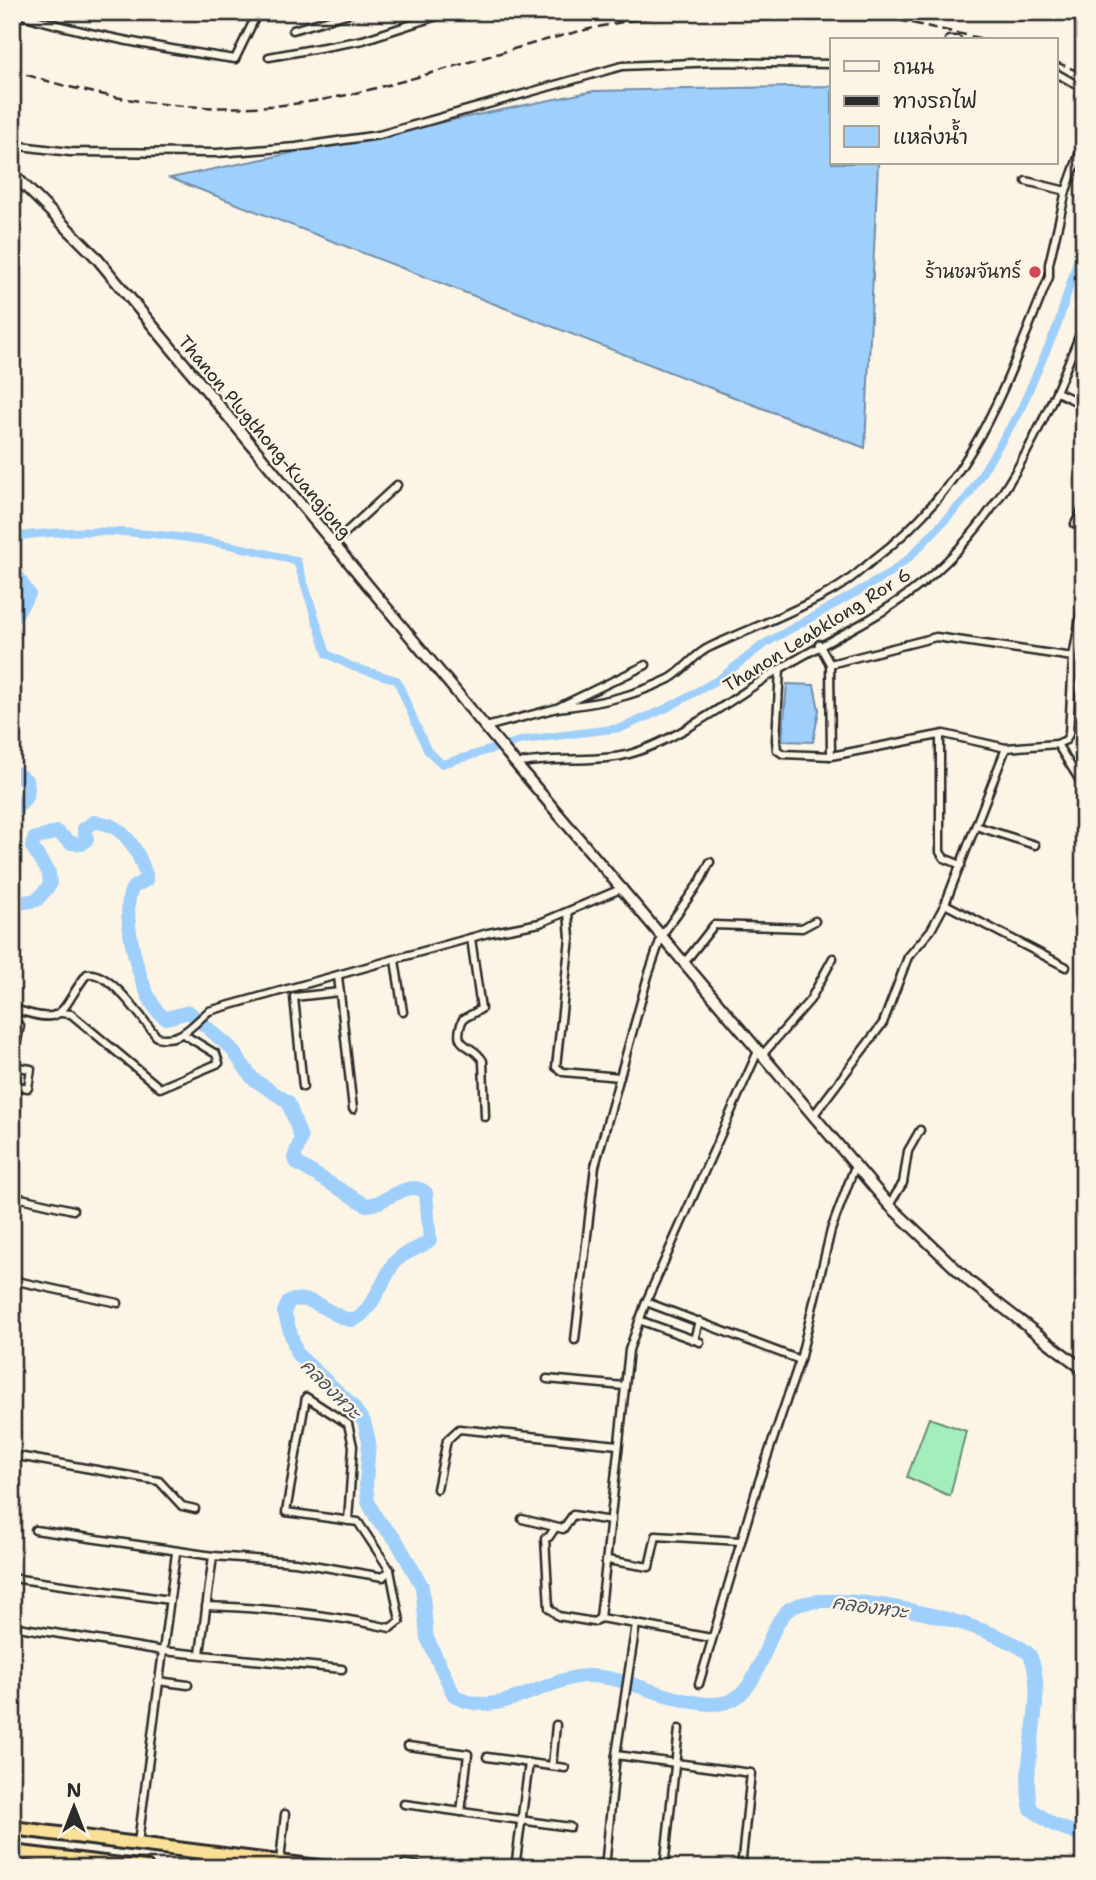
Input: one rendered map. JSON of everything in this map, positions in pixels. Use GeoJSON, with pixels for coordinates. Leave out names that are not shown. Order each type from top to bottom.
{"type":"FeatureCollection","features":[{"type":"Feature","properties":{"kind":"highway"},"geometry":{"type":"LineString","coordinates":[[12,1828],[327,1868]]}},
{"type":"Feature","properties":{"kind":"highway"},"geometry":{"type":"LineString","coordinates":[[12,1852],[146,1868]]}},
{"type":"Feature","properties":{"kind":"street"},"geometry":{"type":"LineString","coordinates":[[12,12],[84,33],[235,59],[256,14],[240,12]]}},
{"type":"Feature","properties":{"kind":"street"},"geometry":{"type":"LineString","coordinates":[[293,30],[353,12]]}},
{"type":"Feature","properties":{"kind":"street"},"geometry":{"type":"LineString","coordinates":[[269,57],[363,40],[449,12]]}},
{"type":"Feature","properties":{"kind":"street"},"geometry":{"type":"LineString","coordinates":[[12,145],[70,152],[217,153],[296,147],[379,135],[622,66],[718,62],[830,64]]}},
{"type":"Feature","properties":{"kind":"street"},"geometry":{"type":"LineString","coordinates":[[1058,75],[1084,89]]}},
{"type":"Feature","properties":{"kind":"street"},"geometry":{"type":"LineString","coordinates":[[486,727],[556,708],[605,703],[671,678],[706,649],[836,589],[890,547],[929,511],[949,487],[976,446],[1007,386],[1049,277],[1049,264],[1066,191],[1084,141]]}},
{"type":"Feature","properties":{"kind":"street","name":"Thanon Plugthong-Kuangjong"},"geometry":{"type":"LineString","coordinates":[[12,173],[95,256],[516,764],[624,888],[889,1205],[970,1282],[1084,1370]]}},
{"type":"Feature","properties":{"kind":"street"},"geometry":{"type":"LineString","coordinates":[[1026,181],[1066,191]]}},
{"type":"Feature","properties":{"kind":"street","name":"Thanon Leabklong Ror 6"},"geometry":{"type":"LineString","coordinates":[[516,764],[553,758],[622,756],[667,738],[819,644],[911,592],[961,544],[1012,480],[1057,391],[1084,324]]}},
{"type":"Feature","properties":{"kind":"street"},"geometry":{"type":"LineString","coordinates":[[1057,391],[1084,405]]}},
{"type":"Feature","properties":{"kind":"street"},"geometry":{"type":"LineString","coordinates":[[333,544],[397,485]]}},
{"type":"Feature","properties":{"kind":"street"},"geometry":{"type":"LineString","coordinates":[[1084,506],[1075,524],[1084,530]]}},
{"type":"Feature","properties":{"kind":"street"},"geometry":{"type":"LineString","coordinates":[[780,669],[777,750],[783,754],[831,756],[951,734],[1006,748],[1057,744],[1066,740],[1069,734],[1068,704],[1073,657],[1080,638],[1084,596]]}},
{"type":"Feature","properties":{"kind":"street"},"geometry":{"type":"LineString","coordinates":[[830,664],[936,637],[1073,657]]}},
{"type":"Feature","properties":{"kind":"street"},"geometry":{"type":"LineString","coordinates":[[819,644],[830,664],[831,756]]}},
{"type":"Feature","properties":{"kind":"street"},"geometry":{"type":"LineString","coordinates":[[556,708],[646,665]]}},
{"type":"Feature","properties":{"kind":"street"},"geometry":{"type":"LineString","coordinates":[[940,735],[940,852],[946,859],[961,864]]}},
{"type":"Feature","properties":{"kind":"street"},"geometry":{"type":"LineString","coordinates":[[1057,744],[1084,787]]}},
{"type":"Feature","properties":{"kind":"street"},"geometry":{"type":"LineString","coordinates":[[813,1116],[883,1023],[908,957],[931,930],[945,904],[1006,748]]}},
{"type":"Feature","properties":{"kind":"street"},"geometry":{"type":"LineString","coordinates":[[976,826],[1035,845]]}},
{"type":"Feature","properties":{"kind":"street"},"geometry":{"type":"LineString","coordinates":[[575,1340],[595,1166],[662,934],[701,880],[709,862]]}},
{"type":"Feature","properties":{"kind":"street"},"geometry":{"type":"LineString","coordinates":[[61,1013],[88,974],[94,973],[112,984],[157,1037],[167,1040],[185,1033],[205,1014],[471,938],[540,923],[624,888]]}},
{"type":"Feature","properties":{"kind":"street"},"geometry":{"type":"LineString","coordinates":[[945,904],[1066,967]]}},
{"type":"Feature","properties":{"kind":"street"},"geometry":{"type":"LineString","coordinates":[[568,912],[570,938],[556,1067],[563,1072],[620,1077]]}},
{"type":"Feature","properties":{"kind":"street"},"geometry":{"type":"LineString","coordinates":[[685,961],[714,925],[803,928],[815,921]]}},
{"type":"Feature","properties":{"kind":"street"},"geometry":{"type":"LineString","coordinates":[[471,938],[481,1009],[463,1019],[460,1040],[463,1046],[478,1054],[483,1061],[485,1117]]}},
{"type":"Feature","properties":{"kind":"street"},"geometry":{"type":"LineString","coordinates":[[600,1618],[624,1386],[629,1350],[639,1320],[761,1051],[810,1000],[832,957]]}},
{"type":"Feature","properties":{"kind":"street"},"geometry":{"type":"LineString","coordinates":[[395,960],[403,1013]]}},
{"type":"Feature","properties":{"kind":"street"},"geometry":{"type":"LineString","coordinates":[[338,976],[353,1109]]}},
{"type":"Feature","properties":{"kind":"street"},"geometry":{"type":"LineString","coordinates":[[303,1087],[294,997],[340,992]]}},
{"type":"Feature","properties":{"kind":"street"},"geometry":{"type":"LineString","coordinates":[[12,1008],[37,1017],[71,1014],[159,1088],[219,1063],[216,1054],[185,1033]]}},
{"type":"Feature","properties":{"kind":"street"},"geometry":{"type":"LineString","coordinates":[[12,1024],[20,1026],[12,1066],[31,1069],[28,1088],[12,1085]]}},
{"type":"Feature","properties":{"kind":"street"},"geometry":{"type":"LineString","coordinates":[[889,1205],[904,1183],[908,1151],[920,1130]]}},
{"type":"Feature","properties":{"kind":"street"},"geometry":{"type":"LineString","coordinates":[[699,1684],[741,1541],[800,1360],[831,1230],[855,1166]]}},
{"type":"Feature","properties":{"kind":"street"},"geometry":{"type":"LineString","coordinates":[[12,1196],[73,1210]]}},
{"type":"Feature","properties":{"kind":"street"},"geometry":{"type":"LineString","coordinates":[[12,1279],[118,1303]]}},
{"type":"Feature","properties":{"kind":"street"},"geometry":{"type":"LineString","coordinates":[[646,1302],[800,1360]]}},
{"type":"Feature","properties":{"kind":"street"},"geometry":{"type":"LineString","coordinates":[[639,1320],[697,1341],[699,1321]]}},
{"type":"Feature","properties":{"kind":"street"},"geometry":{"type":"LineString","coordinates":[[547,1379],[624,1386]]}},
{"type":"Feature","properties":{"kind":"street"},"geometry":{"type":"LineString","coordinates":[[206,1606],[265,1608],[341,1617],[390,1628],[400,1621],[390,1570],[358,1522],[348,1521],[286,1512],[306,1397],[348,1424],[353,1446],[348,1521]]}},
{"type":"Feature","properties":{"kind":"street"},"geometry":{"type":"LineString","coordinates":[[437,1489],[447,1440],[460,1429],[618,1446]]}},
{"type":"Feature","properties":{"kind":"street"},"geometry":{"type":"LineString","coordinates":[[12,1454],[159,1481],[182,1506],[195,1509]]}},
{"type":"Feature","properties":{"kind":"street"},"geometry":{"type":"LineString","coordinates":[[522,1519],[555,1528],[566,1528],[573,1515],[611,1521]]}},
{"type":"Feature","properties":{"kind":"street"},"geometry":{"type":"LineString","coordinates":[[555,1528],[550,1537],[545,1538],[549,1608],[558,1616],[594,1622],[600,1618],[711,1638]]}},
{"type":"Feature","properties":{"kind":"street"},"geometry":{"type":"LineString","coordinates":[[35,1530],[176,1553],[295,1562],[383,1577],[390,1570]]}},
{"type":"Feature","properties":{"kind":"street"},"geometry":{"type":"LineString","coordinates":[[607,1560],[649,1567],[653,1539],[657,1536],[741,1541]]}},
{"type":"Feature","properties":{"kind":"street"},"geometry":{"type":"LineString","coordinates":[[138,1843],[176,1553]]}},
{"type":"Feature","properties":{"kind":"street"},"geometry":{"type":"LineString","coordinates":[[200,1654],[213,1556]]}},
{"type":"Feature","properties":{"kind":"street"},"geometry":{"type":"LineString","coordinates":[[12,1578],[170,1600]]}},
{"type":"Feature","properties":{"kind":"street"},"geometry":{"type":"LineString","coordinates":[[605,1868],[616,1755],[636,1624]]}},
{"type":"Feature","properties":{"kind":"street"},"geometry":{"type":"LineString","coordinates":[[12,1626],[163,1651],[342,1670]]}},
{"type":"Feature","properties":{"kind":"street"},"geometry":{"type":"LineString","coordinates":[[158,1681],[188,1685]]}},
{"type":"Feature","properties":{"kind":"street"},"geometry":{"type":"LineString","coordinates":[[552,1766],[556,1724]]}},
{"type":"Feature","properties":{"kind":"street"},"geometry":{"type":"LineString","coordinates":[[664,1868],[679,1729]]}},
{"type":"Feature","properties":{"kind":"street"},"geometry":{"type":"LineString","coordinates":[[408,1746],[468,1754],[461,1812]]}},
{"type":"Feature","properties":{"kind":"street"},"geometry":{"type":"LineString","coordinates":[[616,1755],[751,1773],[741,1868]]}},
{"type":"Feature","properties":{"kind":"street"},"geometry":{"type":"LineString","coordinates":[[487,1757],[565,1768]]}},
{"type":"Feature","properties":{"kind":"street"},"geometry":{"type":"LineString","coordinates":[[515,1868],[529,1763]]}},
{"type":"Feature","properties":{"kind":"street"},"geometry":{"type":"LineString","coordinates":[[404,1804],[570,1827]]}},
{"type":"Feature","properties":{"kind":"street"},"geometry":{"type":"LineString","coordinates":[[280,1861],[285,1814]]}},
{"type":"Feature","properties":{"kind":"street"},"geometry":{"type":"LineString","coordinates":[[405,1864],[433,1868]]}},
{"type":"Feature","properties":{"kind":"green space"},"geometry":{"type":"Polygon","coordinates":[[[929,1418],[966,1431],[950,1496],[907,1477],[929,1418]]]}},
{"type":"Feature","properties":{"kind":"water"},"geometry":{"type":"Polygon","coordinates":[[[830,86],[830,164],[878,164],[865,448],[170,178],[594,91],[830,86]]]}},
{"type":"Feature","properties":{"kind":"water"},"geometry":{"type":"Polygon","coordinates":[[[787,684],[814,685],[819,710],[813,742],[782,741],[787,684]]]}},
{"type":"Feature","properties":{"kind":"waterway"},"geometry":{"type":"LineString","coordinates":[[12,537],[85,532],[156,534],[226,544],[297,561],[327,654],[353,667],[397,680],[427,750],[442,764],[523,740],[621,728],[667,708],[719,679],[764,644],[889,574],[910,557],[968,496],[1020,411],[1058,324],[1084,238]]}},
{"type":"Feature","properties":{"kind":"waterway","name":"คลองหวะ"},"geometry":{"type":"LineString","coordinates":[[12,569],[29,594],[12,620]]}},
{"type":"Feature","properties":{"kind":"waterway","name":"คลองหวะ"},"geometry":{"type":"LineString","coordinates":[[12,771],[26,780],[28,785],[23,801],[12,811]]}},
{"type":"Feature","properties":{"kind":"waterway","name":"คลองหวะ"},"geometry":{"type":"LineString","coordinates":[[12,904],[37,900],[50,885],[49,873],[32,847],[34,839],[57,832],[71,843],[82,844],[87,839],[84,829],[94,822],[114,827],[134,848],[146,875],[146,880],[132,889],[128,917],[141,979],[157,1010],[166,1018],[189,1012],[231,1048],[253,1079],[288,1102],[301,1138],[294,1158],[298,1164],[366,1205],[412,1188],[426,1193],[430,1240],[401,1256],[393,1264],[363,1313],[351,1320],[307,1300],[298,1299],[289,1301],[284,1312],[297,1354],[351,1404],[364,1422],[369,1441],[366,1484],[368,1502],[377,1519],[396,1540],[422,1586],[427,1638],[454,1695],[470,1702],[503,1702],[555,1683],[586,1676],[620,1681],[695,1702],[727,1702],[739,1696],[748,1686],[779,1620],[787,1611],[806,1603],[835,1601],[910,1610],[984,1631],[1012,1643],[1030,1655],[1035,1672],[1036,1691],[1028,1771],[1031,1809],[1052,1824],[1084,1836]]}},
{"type":"Feature","properties":{"kind":"railway"},"geometry":{"type":"LineString","coordinates":[[12,70],[54,83],[137,101],[222,108],[265,106],[351,94],[597,27],[706,12]]}},
{"type":"Feature","properties":{"kind":"railway"},"geometry":{"type":"LineString","coordinates":[[838,12],[894,19],[979,38]]}},
{"type":"Feature","properties":{"kind":"railway"},"geometry":{"type":"LineString","coordinates":[[1058,63],[1084,74]]}},
{"type":"Feature","properties":{"kind":"place","name":"ร้านชมจันทร์"},"geometry":{"type":"Point","coordinates":[1035,272]}}]}
